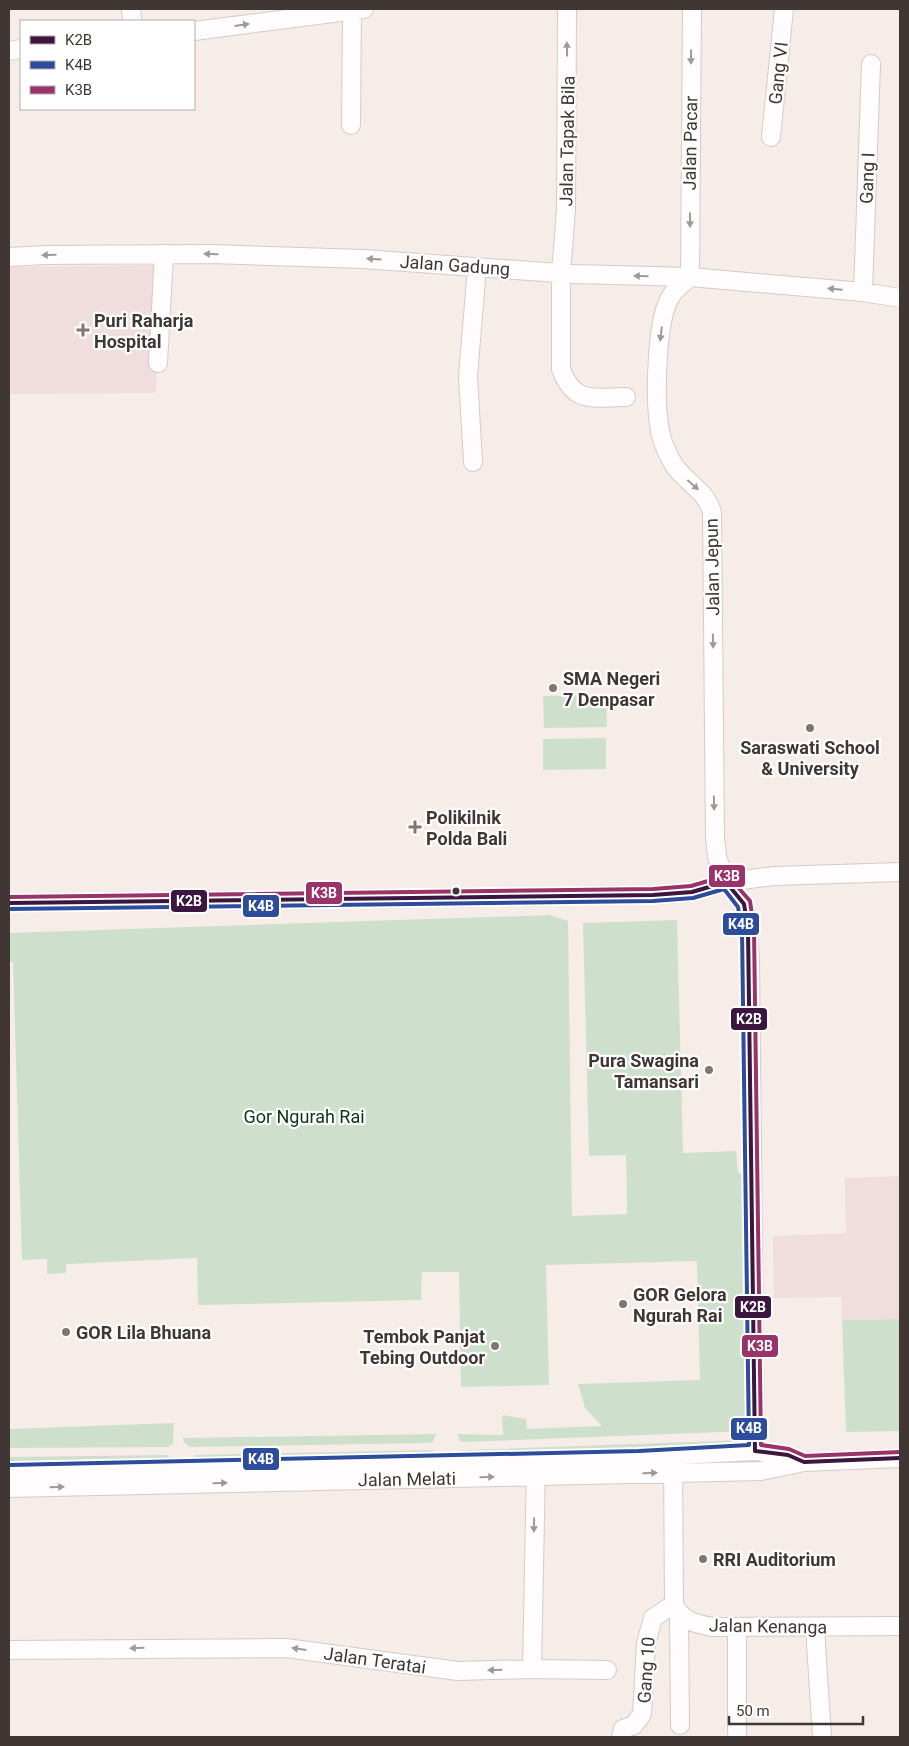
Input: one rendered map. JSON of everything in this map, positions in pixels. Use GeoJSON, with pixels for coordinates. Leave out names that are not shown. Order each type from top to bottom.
{"type":"FeatureCollection","features":[{"type":"Feature","properties":{"kind":"street"},"geometry":{"type":"LineString","coordinates":[[195,31],[299,13],[358,9],[351,125]]}},
{"type":"Feature","properties":{"kind":"street","name":"Jalan Tapak Bila"},"geometry":{"type":"LineString","coordinates":[[567,9],[566,210],[561,273],[560,369],[566,384],[583,396],[626,397]]}},
{"type":"Feature","properties":{"kind":"street","name":"Jalan Pacar"},"geometry":{"type":"LineString","coordinates":[[690,277],[692,9]]}},
{"type":"Feature","properties":{"kind":"street","name":"Gang VI"},"geometry":{"type":"LineString","coordinates":[[772,137],[784,9]]}},
{"type":"Feature","properties":{"kind":"street","name":"Gang I"},"geometry":{"type":"LineString","coordinates":[[863,292],[871,64]]}},
{"type":"Feature","properties":{"kind":"street","name":"Jalan Gadung"},"geometry":{"type":"LineString","coordinates":[[9,257],[164,254],[363,259],[561,273],[690,277],[863,292],[900,298]]}},
{"type":"Feature","properties":{"kind":"street"},"geometry":{"type":"LineString","coordinates":[[158,363],[164,254]]}},
{"type":"Feature","properties":{"kind":"street"},"geometry":{"type":"LineString","coordinates":[[473,462],[468,376],[477,267]]}},
{"type":"Feature","properties":{"kind":"street","name":"Jalan Jepun"},"geometry":{"type":"LineString","coordinates":[[690,277],[671,295],[663,319],[658,354],[659,424],[664,445],[671,461],[678,472],[705,495],[712,513],[715,837],[717,857],[726,882],[744,904],[748,929],[756,1451]]}},
{"type":"Feature","properties":{"kind":"street"},"geometry":{"type":"LineString","coordinates":[[9,903],[652,894],[692,892],[726,882],[774,876],[900,872]]}},
{"type":"Feature","properties":{"kind":"street","name":"Jalan Melati"},"geometry":{"type":"LineString","coordinates":[[673,1464],[756,1451],[788,1455],[804,1462]]}},
{"type":"Feature","properties":{"kind":"street","name":"Jalan Melati"},"geometry":{"type":"LineString","coordinates":[[9,1488],[673,1464],[761,1471],[804,1462],[900,1458]]}},
{"type":"Feature","properties":{"kind":"street"},"geometry":{"type":"LineString","coordinates":[[673,1464],[680,1725]]}},
{"type":"Feature","properties":{"kind":"street"},"geometry":{"type":"LineString","coordinates":[[532,1668],[535,1468]]}},
{"type":"Feature","properties":{"kind":"street","name":"Jalan Melati"},"geometry":{"type":"LineString","coordinates":[[9,1472],[535,1468]]}},
{"type":"Feature","properties":{"kind":"street","name":"Jalan Kenanga"},"geometry":{"type":"LineString","coordinates":[[676,1609],[698,1624],[738,1627],[815,1628],[900,1626]]}},
{"type":"Feature","properties":{"kind":"street","name":"Gang 10"},"geometry":{"type":"LineString","coordinates":[[621,1737],[622,1729],[634,1725],[642,1714],[646,1644],[653,1618],[676,1609]]}},
{"type":"Feature","properties":{"kind":"street"},"geometry":{"type":"LineString","coordinates":[[737,1733],[738,1627]]}},
{"type":"Feature","properties":{"kind":"street"},"geometry":{"type":"LineString","coordinates":[[815,1628],[822,1737]]}},
{"type":"Feature","properties":{"kind":"street","name":"Jalan Teratai"},"geometry":{"type":"LineString","coordinates":[[9,1650],[286,1648],[458,1671],[532,1668],[607,1670]]}},
{"type":"Feature","properties":{"kind":"shaded area","name":"Puri Raharja Hospital"},"geometry":{"type":"Polygon","coordinates":[[[160,265],[156,393],[9,394],[9,267],[160,265]]]}},
{"type":"Feature","properties":{"kind":"shaded area"},"geometry":{"type":"Polygon","coordinates":[[[900,1176],[900,1319],[842,1320],[841,1297],[774,1298],[773,1236],[846,1233],[845,1178],[900,1176]]]}},
{"type":"Feature","properties":{"kind":"green space"},"geometry":{"type":"Polygon","coordinates":[[[606,695],[607,727],[544,728],[543,696],[606,695]]]}},
{"type":"Feature","properties":{"kind":"green space"},"geometry":{"type":"Polygon","coordinates":[[[606,738],[606,769],[543,770],[543,739],[606,738]]]}},
{"type":"Feature","properties":{"kind":"green space","name":"Gor Ngurah Rai"},"geometry":{"type":"Polygon","coordinates":[[[550,915],[568,921],[572,1216],[627,1214],[626,1155],[589,1156],[583,923],[677,920],[683,1153],[736,1151],[738,1172],[743,1175],[748,1431],[465,1442],[460,1441],[457,1434],[503,1435],[502,1415],[526,1419],[527,1429],[602,1426],[585,1408],[578,1384],[700,1380],[697,1261],[546,1265],[549,1385],[461,1387],[459,1272],[422,1272],[421,1300],[198,1305],[197,1258],[66,1264],[66,1273],[47,1274],[47,1259],[22,1260],[13,962],[9,962],[9,933],[550,915]]]}},
{"type":"Feature","properties":{"kind":"green space"},"geometry":{"type":"Polygon","coordinates":[[[900,1319],[900,1431],[846,1432],[842,1320],[900,1319]]]}},
{"type":"Feature","properties":{"kind":"green space"},"geometry":{"type":"Polygon","coordinates":[[[174,1423],[173,1443],[168,1447],[9,1448],[9,1429],[174,1423]]]}},
{"type":"Feature","properties":{"kind":"green space"},"geometry":{"type":"Polygon","coordinates":[[[436,1434],[433,1442],[428,1443],[190,1447],[183,1441],[183,1438],[436,1434]]]}},
{"type":"Feature","properties":{"kind":"green space"},"geometry":{"type":"Polygon","coordinates":[[[748,1440],[749,1446],[467,1456],[467,1450],[748,1440]]]}},
{"type":"Feature","properties":{"kind":"green space"},"geometry":{"type":"Polygon","coordinates":[[[433,1450],[430,1456],[195,1462],[195,1455],[433,1450]]]}},
{"type":"Feature","properties":{"kind":"green space"},"geometry":{"type":"Polygon","coordinates":[[[168,1455],[169,1463],[9,1465],[9,1457],[168,1455]]]}},
{"type":"Feature","properties":{"kind":"transit line","name":"K3B"},"geometry":{"type":"LineString","coordinates":[[9,897],[653,889],[691,886],[725,876],[729,877],[750,901],[754,929],[761,1445],[789,1449],[805,1456],[900,1452]]}},
{"type":"Feature","properties":{"kind":"transit line","name":"K2B"},"geometry":{"type":"LineString","coordinates":[[726,882],[744,904],[748,929],[755,1451]]}},
{"type":"Feature","properties":{"kind":"transit line","name":"K2B"},"geometry":{"type":"LineString","coordinates":[[9,903],[653,895],[692,892],[726,882]]}},
{"type":"Feature","properties":{"kind":"transit line","name":"K4B"},"geometry":{"type":"LineString","coordinates":[[9,909],[653,901],[693,898],[724,889],[738,907],[742,930],[749,1445],[639,1451],[9,1465]]}},
{"type":"Feature","properties":{"kind":"transit line","name":"K2B"},"geometry":{"type":"LineString","coordinates":[[755,1451],[788,1455],[804,1462],[900,1458]]}},
{"type":"Feature","properties":{"kind":"place","name":"Puri Raharja Hospital"},"geometry":{"type":"Point","coordinates":[83,330]}},
{"type":"Feature","properties":{"kind":"place","name":"SMA Negeri 7 Denpasar"},"geometry":{"type":"Point","coordinates":[553,688]}},
{"type":"Feature","properties":{"kind":"place","name":"Saraswati School & University"},"geometry":{"type":"Point","coordinates":[810,728]}},
{"type":"Feature","properties":{"kind":"place","name":"Polikilnik Polda Bali"},"geometry":{"type":"Point","coordinates":[415,827]}},
{"type":"Feature","properties":{"kind":"place","name":"Pura Swagina Tamansari"},"geometry":{"type":"Point","coordinates":[709,1070]}},
{"type":"Feature","properties":{"kind":"place","name":"GOR Gelora Ngurah Rai"},"geometry":{"type":"Point","coordinates":[623,1304]}},
{"type":"Feature","properties":{"kind":"place","name":"GOR Lila Bhuana"},"geometry":{"type":"Point","coordinates":[66,1332]}},
{"type":"Feature","properties":{"kind":"place","name":"Tembok Panjat Tebing Outdoor"},"geometry":{"type":"Point","coordinates":[495,1346]}},
{"type":"Feature","properties":{"kind":"place","name":"RRI Auditorium"},"geometry":{"type":"Point","coordinates":[703,1559]}}]}
